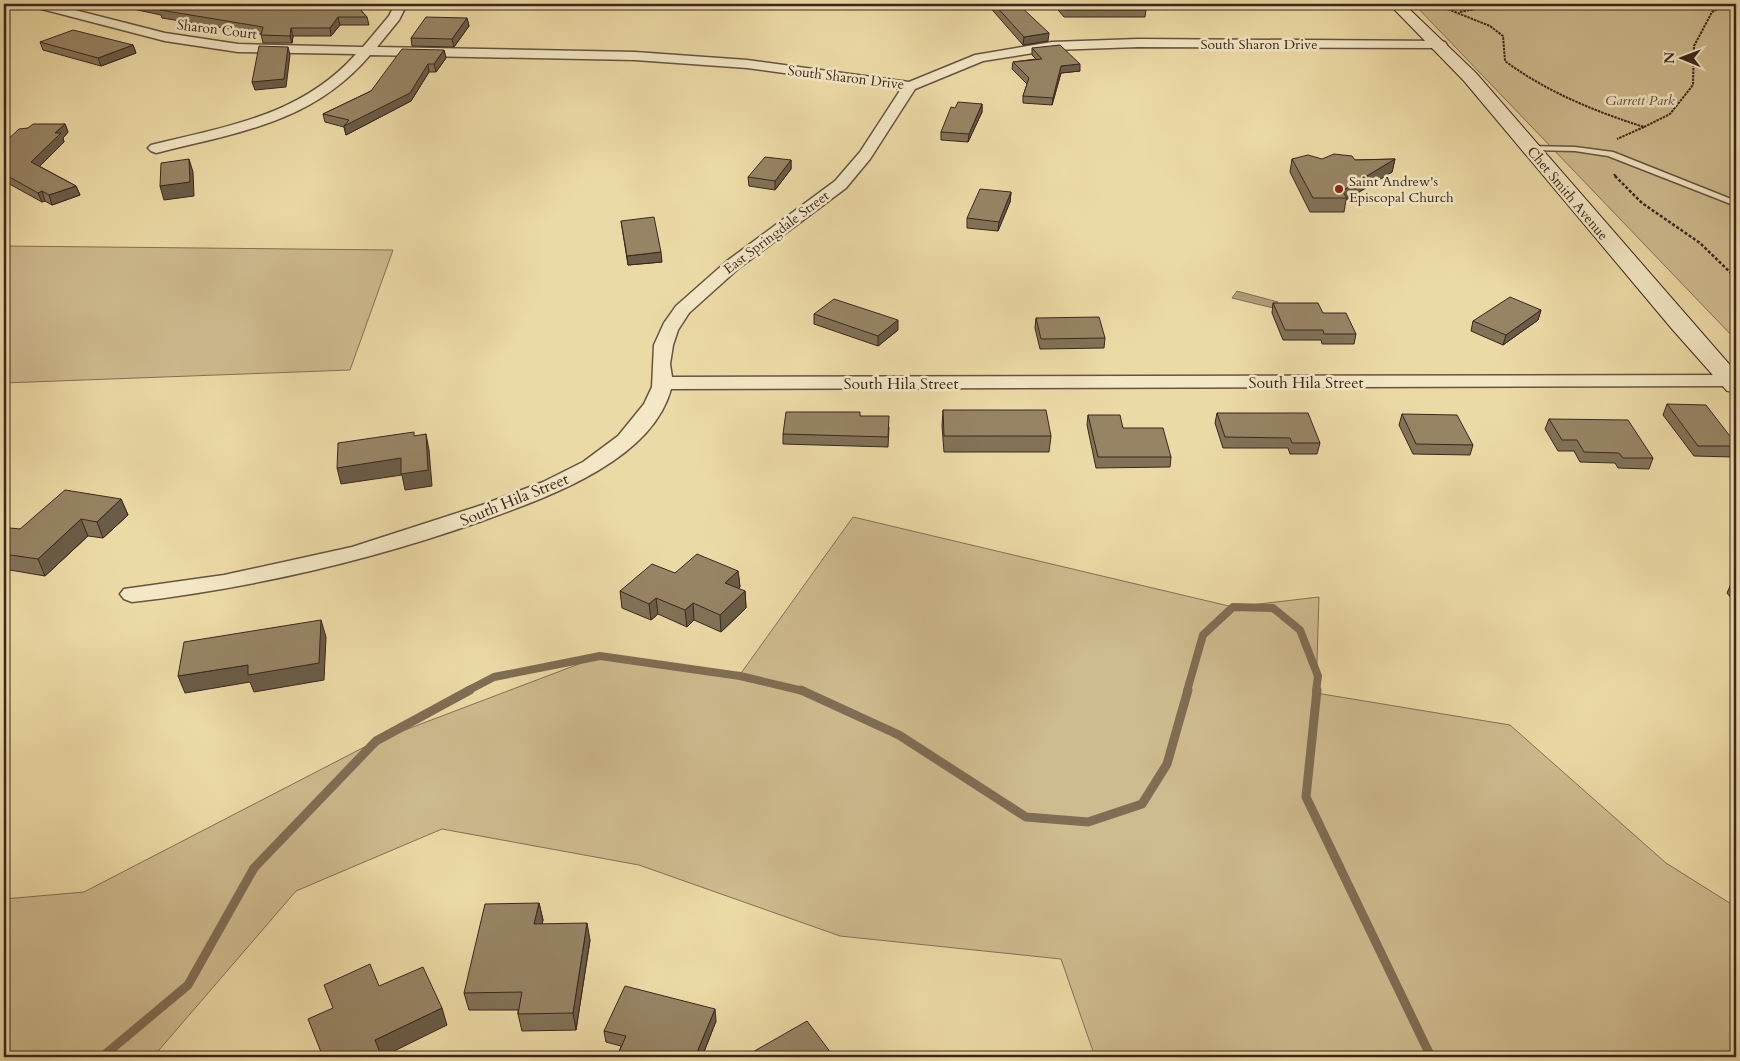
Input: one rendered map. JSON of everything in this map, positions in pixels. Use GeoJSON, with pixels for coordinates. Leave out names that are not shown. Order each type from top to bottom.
{"type":"FeatureCollection","features":[{"type":"Feature","properties":{"kind":"street","name":"Sharon Court"},"geometry":{"type":"LineString","coordinates":[[38,4],[165,37],[202,44],[273,50],[367,51]]}},
{"type":"Feature","properties":{"kind":"street"},"geometry":{"type":"LineString","coordinates":[[156,148],[247,125],[300,104],[330,87],[367,51],[397,14],[401,4]]}},
{"type":"Feature","properties":{"kind":"street","name":"Chet Smith Avenue"},"geometry":{"type":"LineString","coordinates":[[1396,4],[1440,45],[1470,77],[1734,384]]}},
{"type":"Feature","properties":{"kind":"street","name":"South Sharon Drive"},"geometry":{"type":"LineString","coordinates":[[367,51],[530,52],[644,56],[747,64],[910,86],[980,58],[1052,46],[1130,43],[1440,45]]}},
{"type":"Feature","properties":{"kind":"street","name":"East Springdale Street"},"geometry":{"type":"LineString","coordinates":[[663,383],[660,360],[664,341],[673,322],[686,305],[743,256],[793,221],[847,178],[910,86]]}},
{"type":"Feature","properties":{"kind":"street","name":"South Hila Street"},"geometry":{"type":"LineString","coordinates":[[132,594],[196,588],[355,554],[443,527],[556,484],[603,458],[625,441],[642,424],[652,408],[663,383],[1734,384]]}},
{"type":"Feature","properties":{"kind":"lane"},"geometry":{"type":"LineString","coordinates":[[1530,148],[1575,149],[1610,154],[1736,204]]}},
{"type":"Feature","properties":{"kind":"path"},"geometry":{"type":"LineString","coordinates":[[1435,4],[1460,12],[1490,26],[1503,36],[1505,61],[1520,74],[1584,104],[1644,127]]}},
{"type":"Feature","properties":{"kind":"path"},"geometry":{"type":"LineString","coordinates":[[1450,9],[1514,5],[1570,7],[1599,4]]}},
{"type":"Feature","properties":{"kind":"path"},"geometry":{"type":"LineString","coordinates":[[1704,4],[1727,4]]}},
{"type":"Feature","properties":{"kind":"path"},"geometry":{"type":"LineString","coordinates":[[1704,4],[1716,10]]}},
{"type":"Feature","properties":{"kind":"path"},"geometry":{"type":"LineString","coordinates":[[1723,5],[1712,12],[1694,46],[1692,56],[1695,68],[1693,85],[1670,114],[1617,138],[1610,154],[1608,166],[1629,193],[1659,217],[1694,239],[1736,278]]}},
{"type":"Feature","properties":{"kind":"path"},"geometry":{"type":"LineString","coordinates":[[1460,12],[1467,8]]}},
{"type":"Feature","properties":{"kind":"green space","name":"Garrett Park"},"geometry":{"type":"Polygon","coordinates":[[[1414,4],[1736,4],[1736,340],[1414,4]]]}},
{"type":"Feature","properties":{"kind":"green space"},"geometry":{"type":"Polygon","coordinates":[[[4,246],[393,250],[350,370],[4,383],[4,246]]]}},
{"type":"Feature","properties":{"kind":"green space"},"geometry":{"type":"Polygon","coordinates":[[[853,517],[1233,607],[1319,597],[1316,693],[1510,725],[1666,863],[1736,907],[1736,1057],[1095,1057],[1061,959],[840,936],[639,865],[442,829],[296,891],[153,1057],[4,1057],[4,899],[84,892],[376,741],[600,656],[739,676],[853,517]]]}},
{"type":"Feature","properties":{"kind":"shaded area"},"geometry":{"type":"Polygon","coordinates":[[[1237,291],[1278,302],[1273,308],[1232,298],[1237,291]]]}},
{"type":"Feature","properties":{"kind":"building"},"geometry":{"type":"Polygon","coordinates":[[[140,4],[355,4],[367,17],[338,17],[330,28],[291,28],[290,36],[261,35],[263,27],[160,10],[163,8],[140,4]]]}},
{"type":"Feature","properties":{"kind":"building"},"geometry":{"type":"Polygon","coordinates":[[[994,4],[1018,4],[1049,33],[1024,37],[994,4]]]}},
{"type":"Feature","properties":{"kind":"building"},"geometry":{"type":"Polygon","coordinates":[[[1059,4],[1143,4],[1146,10],[1065,10],[1059,4]]]}},
{"type":"Feature","properties":{"kind":"building"},"geometry":{"type":"Polygon","coordinates":[[[426,17],[467,18],[452,39],[411,38],[426,17]]]}},
{"type":"Feature","properties":{"kind":"building"},"geometry":{"type":"Polygon","coordinates":[[[73,30],[133,45],[98,58],[40,42],[73,30]]]}},
{"type":"Feature","properties":{"kind":"building"},"geometry":{"type":"Polygon","coordinates":[[[1060,45],[1080,64],[1061,66],[1053,98],[1023,96],[1029,78],[1013,62],[1042,59],[1032,48],[1060,45]]]}},
{"type":"Feature","properties":{"kind":"building"},"geometry":{"type":"Polygon","coordinates":[[[259,46],[288,47],[284,79],[252,82],[259,46]]]}},
{"type":"Feature","properties":{"kind":"building"},"geometry":{"type":"Polygon","coordinates":[[[402,49],[444,50],[434,64],[428,64],[410,93],[344,126],[349,120],[323,114],[371,91],[402,49]]]}},
{"type":"Feature","properties":{"kind":"building"},"geometry":{"type":"Polygon","coordinates":[[[958,102],[982,104],[969,134],[941,132],[951,107],[955,108],[958,102]]]}},
{"type":"Feature","properties":{"kind":"building"},"geometry":{"type":"Polygon","coordinates":[[[33,124],[65,124],[55,133],[61,133],[31,162],[76,186],[49,195],[42,191],[38,193],[4,174],[4,143],[19,129],[28,128],[33,124]]]}},
{"type":"Feature","properties":{"kind":"building"},"geometry":{"type":"Polygon","coordinates":[[[1334,154],[1352,156],[1355,160],[1395,159],[1342,191],[1347,198],[1313,198],[1292,159],[1308,155],[1322,159],[1334,154]]]}},
{"type":"Feature","properties":{"kind":"building"},"geometry":{"type":"Polygon","coordinates":[[[765,157],[791,160],[775,181],[748,177],[765,157]]]}},
{"type":"Feature","properties":{"kind":"building"},"geometry":{"type":"Polygon","coordinates":[[[189,159],[190,182],[160,186],[161,163],[189,159]]]}},
{"type":"Feature","properties":{"kind":"building"},"geometry":{"type":"Polygon","coordinates":[[[980,189],[1011,192],[999,222],[967,218],[980,189]]]}},
{"type":"Feature","properties":{"kind":"building"},"geometry":{"type":"Polygon","coordinates":[[[654,217],[661,252],[627,256],[621,221],[654,217]]]}},
{"type":"Feature","properties":{"kind":"building"},"geometry":{"type":"Polygon","coordinates":[[[1510,297],[1541,310],[1506,335],[1473,321],[1510,297]]]}},
{"type":"Feature","properties":{"kind":"building"},"geometry":{"type":"Polygon","coordinates":[[[834,299],[898,320],[878,336],[814,314],[834,299]]]}},
{"type":"Feature","properties":{"kind":"building"},"geometry":{"type":"Polygon","coordinates":[[[1273,303],[1318,303],[1323,313],[1346,313],[1356,334],[1324,334],[1323,330],[1285,330],[1273,303]]]}},
{"type":"Feature","properties":{"kind":"building"},"geometry":{"type":"Polygon","coordinates":[[[1099,317],[1105,338],[1041,339],[1036,318],[1099,317]]]}},
{"type":"Feature","properties":{"kind":"building"},"geometry":{"type":"Polygon","coordinates":[[[1667,404],[1706,405],[1736,446],[1698,446],[1667,404]]]}},
{"type":"Feature","properties":{"kind":"building"},"geometry":{"type":"Polygon","coordinates":[[[943,410],[1046,410],[1051,436],[944,436],[943,410]]]}},
{"type":"Feature","properties":{"kind":"building"},"geometry":{"type":"Polygon","coordinates":[[[786,412],[860,412],[860,416],[889,416],[888,437],[783,434],[786,412]]]}},
{"type":"Feature","properties":{"kind":"building"},"geometry":{"type":"Polygon","coordinates":[[[1217,413],[1308,413],[1320,443],[1292,443],[1290,438],[1225,437],[1217,413]]]}},
{"type":"Feature","properties":{"kind":"building"},"geometry":{"type":"Polygon","coordinates":[[[1402,414],[1457,415],[1473,445],[1416,444],[1402,414]]]}},
{"type":"Feature","properties":{"kind":"building"},"geometry":{"type":"Polygon","coordinates":[[[1088,415],[1120,415],[1123,428],[1163,428],[1171,457],[1098,457],[1088,415]]]}},
{"type":"Feature","properties":{"kind":"building"},"geometry":{"type":"Polygon","coordinates":[[[1549,419],[1628,420],[1653,458],[1623,458],[1619,453],[1584,452],[1577,440],[1562,440],[1549,419]]]}},
{"type":"Feature","properties":{"kind":"building"},"geometry":{"type":"Polygon","coordinates":[[[414,432],[414,436],[426,434],[428,470],[401,474],[401,458],[337,468],[338,443],[414,432]]]}},
{"type":"Feature","properties":{"kind":"building"},"geometry":{"type":"Polygon","coordinates":[[[65,490],[121,499],[97,522],[81,519],[38,559],[4,554],[4,533],[10,528],[20,529],[65,490]]]}},
{"type":"Feature","properties":{"kind":"building"},"geometry":{"type":"Polygon","coordinates":[[[697,554],[738,571],[725,583],[745,591],[720,615],[693,603],[685,610],[656,598],[649,604],[620,591],[652,564],[675,573],[697,554]]]}},
{"type":"Feature","properties":{"kind":"building"},"geometry":{"type":"Polygon","coordinates":[[[321,620],[319,663],[248,675],[248,665],[178,676],[184,642],[321,620]]]}},
{"type":"Feature","properties":{"kind":"building"},"geometry":{"type":"Polygon","coordinates":[[[539,903],[534,924],[587,923],[573,1013],[518,1014],[522,992],[464,993],[485,904],[539,903]]]}},
{"type":"Feature","properties":{"kind":"building"},"geometry":{"type":"Polygon","coordinates":[[[370,964],[379,986],[423,967],[442,1008],[375,1040],[381,1055],[376,1057],[323,1057],[308,1019],[333,1008],[324,985],[370,964]]]}},
{"type":"Feature","properties":{"kind":"building"},"geometry":{"type":"Polygon","coordinates":[[[625,986],[715,1009],[695,1057],[639,1057],[619,1052],[626,1036],[604,1031],[625,986]]]}},
{"type":"Feature","properties":{"kind":"building"},"geometry":{"type":"Polygon","coordinates":[[[807,1021],[834,1057],[744,1057],[807,1021]]]}},
{"type":"Feature","properties":{"kind":"building"},"geometry":{"type":"Polygon","coordinates":[[[259,1052],[265,1057],[253,1057],[259,1052]]]}},
{"type":"Feature","properties":{"kind":"waterway"},"geometry":{"type":"LineString","coordinates":[[1187,691],[1203,635],[1233,607],[1273,608],[1300,630],[1318,676],[1316,691]]}},
{"type":"Feature","properties":{"kind":"waterway"},"geometry":{"type":"LineString","coordinates":[[467,691],[494,677],[600,656],[740,676],[803,691]]}},
{"type":"Feature","properties":{"kind":"waterway"},"geometry":{"type":"LineString","coordinates":[[102,1057],[188,985],[254,868],[376,741],[470,690]]}},
{"type":"Feature","properties":{"kind":"waterway"},"geometry":{"type":"LineString","coordinates":[[801,690],[899,735],[1026,817],[1088,822],[1142,804],[1167,764],[1188,690]]}},
{"type":"Feature","properties":{"kind":"waterway"},"geometry":{"type":"LineString","coordinates":[[1317,690],[1306,797],[1431,1057]]}},
{"type":"Feature","properties":{"kind":"place","name":"Saint Andrew's Episcopal Church"},"geometry":{"type":"Point","coordinates":[1339,189]}}]}
